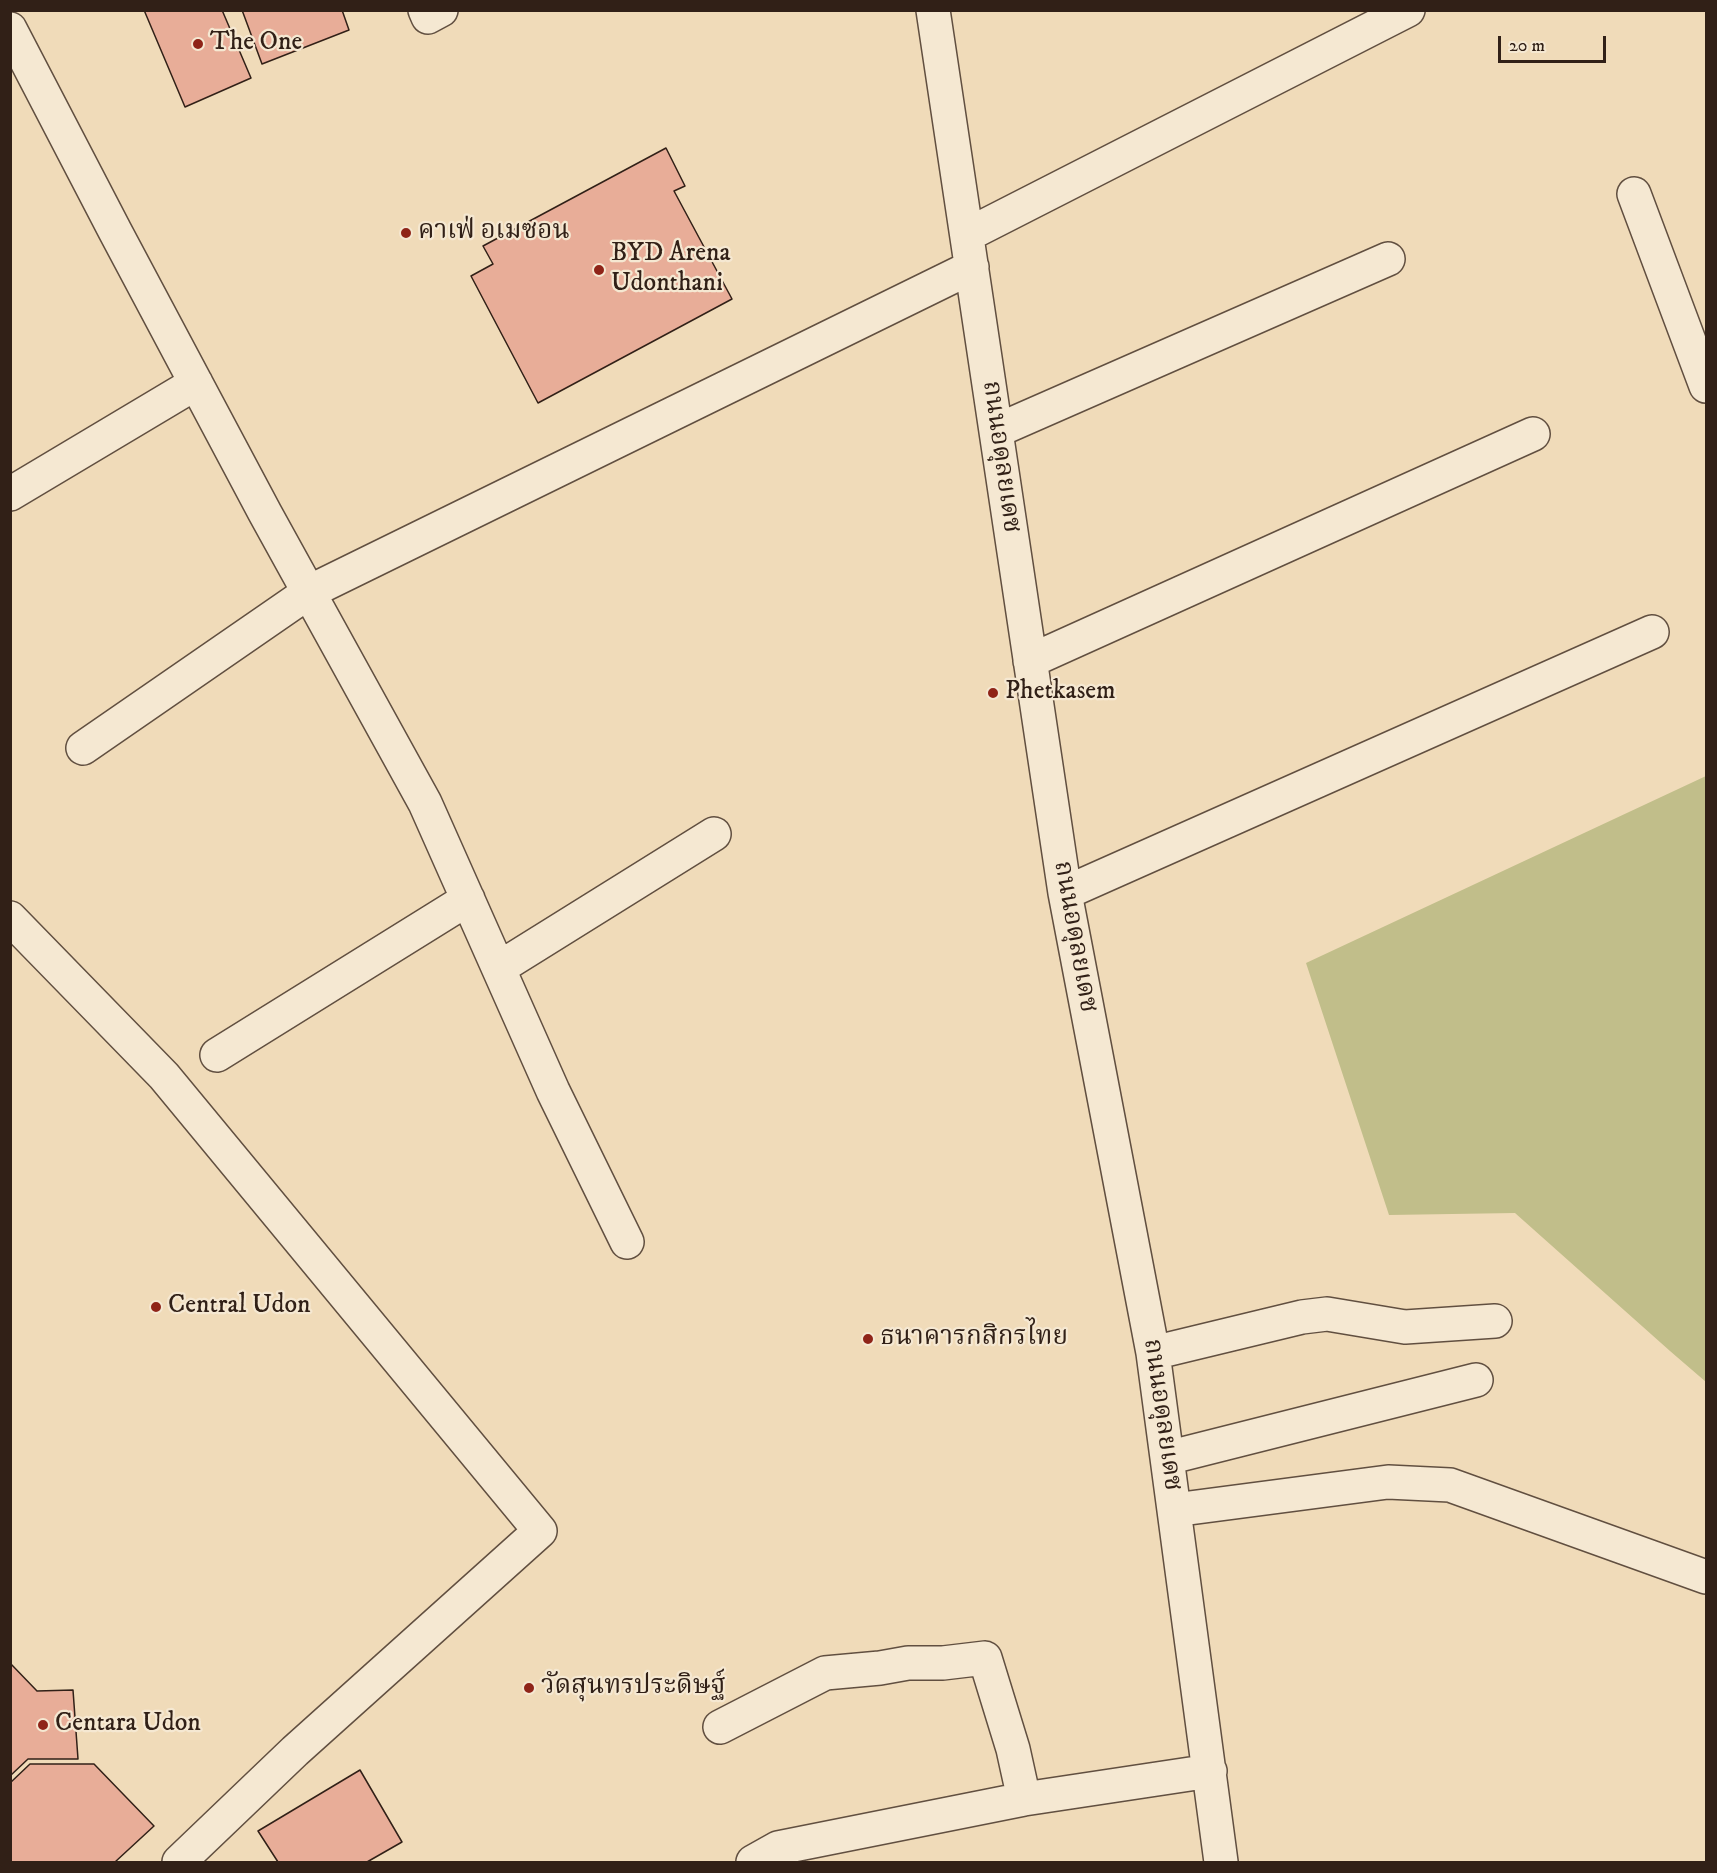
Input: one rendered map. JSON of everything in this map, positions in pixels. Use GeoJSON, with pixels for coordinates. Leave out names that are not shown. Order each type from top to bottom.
{"type":"FeatureCollection","features":[{"type":"Feature","properties":{"kind":"street"},"geometry":{"type":"LineString","coordinates":[[425,10],[428,17],[441,10]]}},
{"type":"Feature","properties":{"kind":"street","name":"ถนนอดุลยเดช"},"geometry":{"type":"LineString","coordinates":[[933,10],[1065,893],[1153,1353],[1221,1863]]}},
{"type":"Feature","properties":{"kind":"street"},"geometry":{"type":"LineString","coordinates":[[967,236],[1408,10]]}},
{"type":"Feature","properties":{"kind":"street"},"geometry":{"type":"LineString","coordinates":[[10,29],[196,383],[425,803],[553,1091],[627,1242]]}},
{"type":"Feature","properties":{"kind":"street"},"geometry":{"type":"LineString","coordinates":[[1634,194],[1707,386]]}},
{"type":"Feature","properties":{"kind":"street"},"geometry":{"type":"LineString","coordinates":[[996,431],[1388,259]]}},
{"type":"Feature","properties":{"kind":"street"},"geometry":{"type":"LineString","coordinates":[[84,748],[309,592],[972,267]]}},
{"type":"Feature","properties":{"kind":"street"},"geometry":{"type":"LineString","coordinates":[[10,494],[196,383]]}},
{"type":"Feature","properties":{"kind":"street"},"geometry":{"type":"LineString","coordinates":[[1030,661],[1533,434]]}},
{"type":"Feature","properties":{"kind":"street"},"geometry":{"type":"LineString","coordinates":[[1065,893],[1652,632]]}},
{"type":"Feature","properties":{"kind":"street"},"geometry":{"type":"LineString","coordinates":[[499,968],[714,834]]}},
{"type":"Feature","properties":{"kind":"street"},"geometry":{"type":"LineString","coordinates":[[217,1055],[468,899]]}},
{"type":"Feature","properties":{"kind":"street"},"geometry":{"type":"LineString","coordinates":[[10,918],[164,1076],[540,1531],[295,1751],[179,1863]]}},
{"type":"Feature","properties":{"kind":"street"},"geometry":{"type":"LineString","coordinates":[[1153,1353],[1302,1317],[1327,1314],[1405,1327],[1495,1321]]}},
{"type":"Feature","properties":{"kind":"street"},"geometry":{"type":"LineString","coordinates":[[1167,1458],[1476,1380]]}},
{"type":"Feature","properties":{"kind":"street"},"geometry":{"type":"LineString","coordinates":[[1174,1510],[1388,1482],[1450,1485],[1707,1577]]}},
{"type":"Feature","properties":{"kind":"street"},"geometry":{"type":"LineString","coordinates":[[720,1727],[825,1673],[908,1663],[943,1663],[985,1658],[1013,1749],[1024,1799]]}},
{"type":"Feature","properties":{"kind":"street"},"geometry":{"type":"LineString","coordinates":[[753,1863],[778,1848],[1024,1799],[1210,1771]]}},
{"type":"Feature","properties":{"kind":"shaded area"},"geometry":{"type":"Polygon","coordinates":[[[1706,776],[1706,1382],[1515,1213],[1389,1215],[1306,963],[1706,776]]]}},
{"type":"Feature","properties":{"kind":"building","name":"The One"},"geometry":{"type":"Polygon","coordinates":[[[144,10],[222,10],[251,78],[185,107],[144,10]]]}},
{"type":"Feature","properties":{"kind":"building"},"geometry":{"type":"Polygon","coordinates":[[[242,10],[342,10],[349,30],[262,64],[242,10]]]}},
{"type":"Feature","properties":{"kind":"building","name":"BYD Arena Udonthani"},"geometry":{"type":"Polygon","coordinates":[[[666,148],[685,186],[674,191],[732,299],[538,403],[471,276],[493,264],[483,246],[666,148]]]}},
{"type":"Feature","properties":{"kind":"building","name":"Centara Udon"},"geometry":{"type":"Polygon","coordinates":[[[10,1663],[37,1691],[73,1690],[78,1759],[28,1759],[10,1776],[10,1663]]]}},
{"type":"Feature","properties":{"kind":"building"},"geometry":{"type":"Polygon","coordinates":[[[30,1764],[94,1764],[154,1826],[115,1862],[10,1862],[10,1783],[30,1764]]]}},
{"type":"Feature","properties":{"kind":"building"},"geometry":{"type":"Polygon","coordinates":[[[360,1770],[402,1842],[367,1862],[278,1862],[258,1831],[360,1770]]]}},
{"type":"Feature","properties":{"kind":"place","name":"The One"},"geometry":{"type":"Point","coordinates":[198,44]}},
{"type":"Feature","properties":{"kind":"place","name":"คาเฟ่ อเมซอน"},"geometry":{"type":"Point","coordinates":[406,233]}},
{"type":"Feature","properties":{"kind":"place","name":"BYD Arena Udonthani"},"geometry":{"type":"Point","coordinates":[599,270]}},
{"type":"Feature","properties":{"kind":"place","name":"Phetkasem"},"geometry":{"type":"Point","coordinates":[993,693]}},
{"type":"Feature","properties":{"kind":"place","name":"Central Udon"},"geometry":{"type":"Point","coordinates":[156,1307]}},
{"type":"Feature","properties":{"kind":"place","name":"ธนาคารกสิกรไทย"},"geometry":{"type":"Point","coordinates":[868,1339]}},
{"type":"Feature","properties":{"kind":"place","name":"วัดสุนทรประดิษฐ์"},"geometry":{"type":"Point","coordinates":[529,1688]}},
{"type":"Feature","properties":{"kind":"place","name":"Centara Udon"},"geometry":{"type":"Point","coordinates":[43,1725]}}]}
